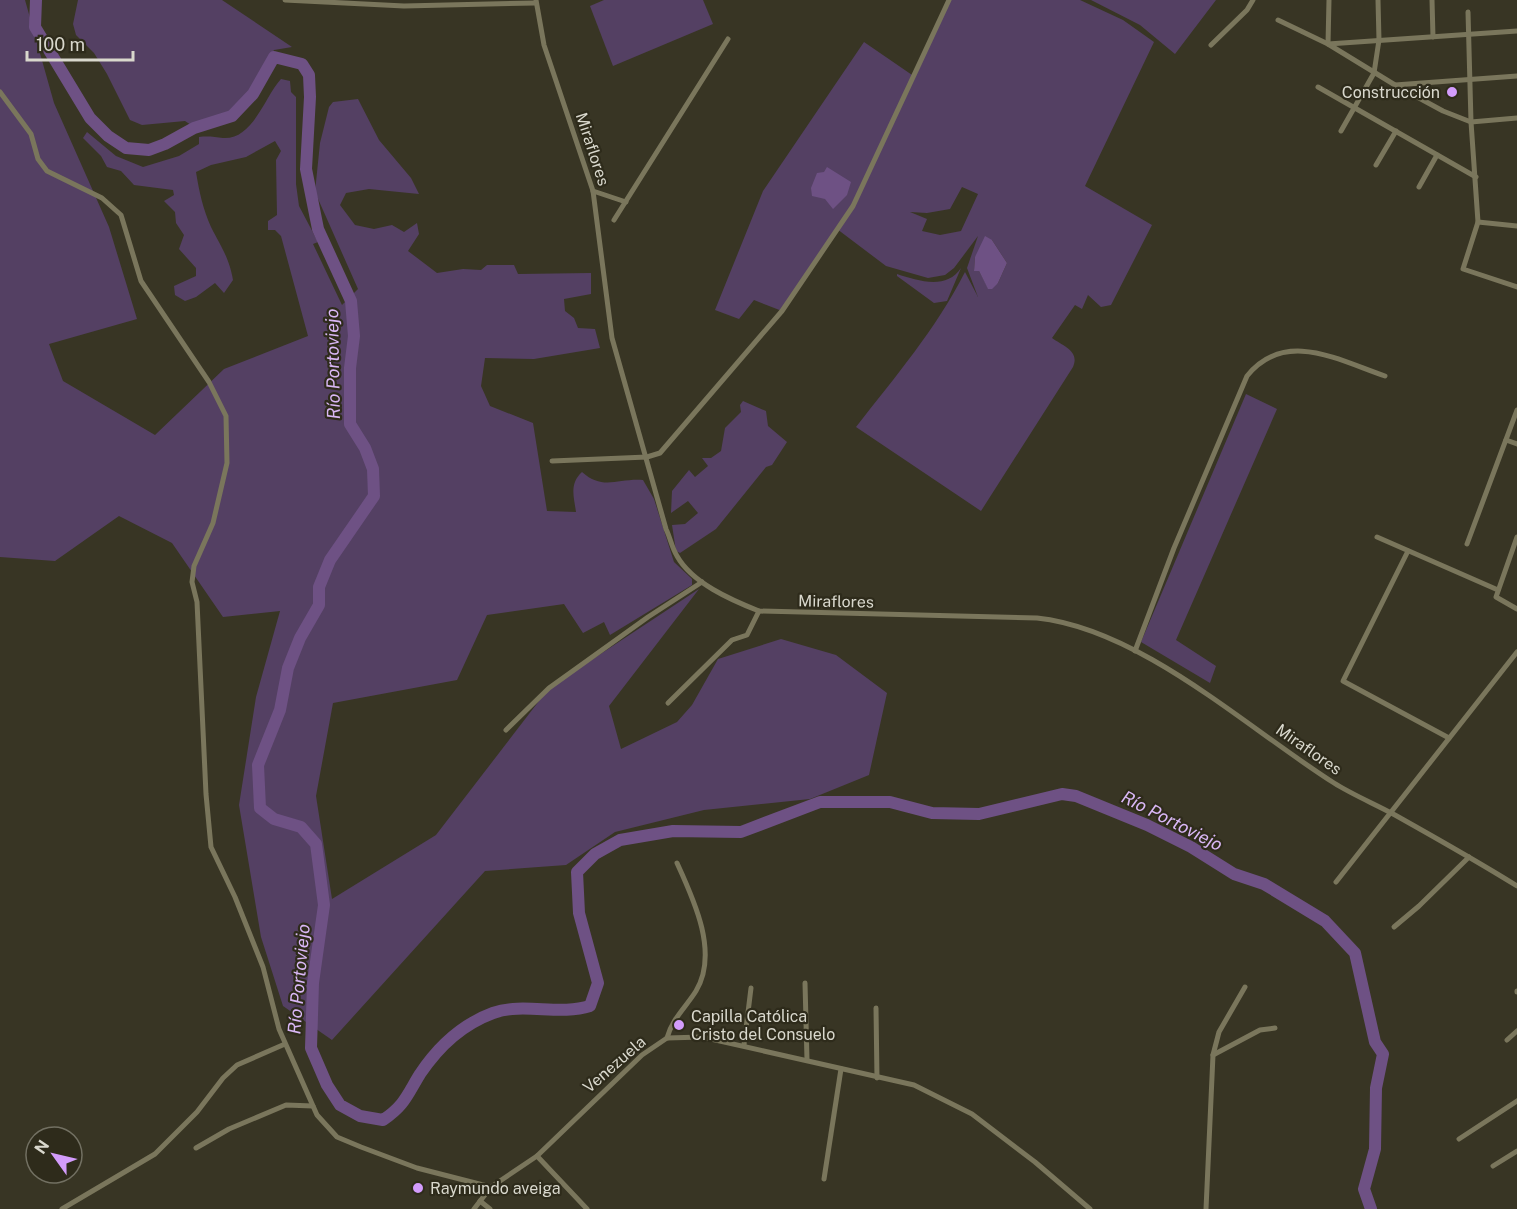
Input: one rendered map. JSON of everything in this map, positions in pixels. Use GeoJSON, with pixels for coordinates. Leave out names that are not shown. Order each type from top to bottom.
{"type":"FeatureCollection","features":[{"type":"Feature","properties":{"kind":"street"},"geometry":{"type":"LineString","coordinates":[[285,0],[404,6],[536,2]]}},
{"type":"Feature","properties":{"kind":"street"},"geometry":{"type":"LineString","coordinates":[[552,461],[647,457],[660,453],[775,320],[853,206],[949,0]]}},
{"type":"Feature","properties":{"kind":"street"},"geometry":{"type":"LineString","coordinates":[[1211,45],[1247,10],[1253,0]]}},
{"type":"Feature","properties":{"kind":"street"},"geometry":{"type":"LineString","coordinates":[[1328,44],[1329,0]]}},
{"type":"Feature","properties":{"kind":"street"},"geometry":{"type":"LineString","coordinates":[[1341,131],[1374,73],[1379,40],[1378,0]]}},
{"type":"Feature","properties":{"kind":"street"},"geometry":{"type":"LineString","coordinates":[[1432,0],[1433,37]]}},
{"type":"Feature","properties":{"kind":"street","name":"Miraflores"},"geometry":{"type":"LineString","coordinates":[[536,2],[544,45],[593,191],[609,321],[666,529],[677,557],[702,582],[733,602],[759,611],[1037,618],[1077,627],[1135,651],[1213,699],[1337,785],[1392,813],[1517,886]]}},
{"type":"Feature","properties":{"kind":"street"},"geometry":{"type":"LineString","coordinates":[[1468,12],[1471,122],[1478,222],[1462,268],[1517,287]]}},
{"type":"Feature","properties":{"kind":"street"},"geometry":{"type":"LineString","coordinates":[[1278,20],[1328,44],[1374,73],[1443,111],[1471,122],[1517,118]]}},
{"type":"Feature","properties":{"kind":"street"},"geometry":{"type":"LineString","coordinates":[[1328,44],[1517,31]]}},
{"type":"Feature","properties":{"kind":"street"},"geometry":{"type":"LineString","coordinates":[[614,220],[728,39]]}},
{"type":"Feature","properties":{"kind":"street"},"geometry":{"type":"LineString","coordinates":[[1395,85],[1517,76]]}},
{"type":"Feature","properties":{"kind":"street"},"geometry":{"type":"LineString","coordinates":[[1318,87],[1476,177]]}},
{"type":"Feature","properties":{"kind":"street"},"geometry":{"type":"LineString","coordinates":[[0,92],[31,134],[38,159],[47,171],[102,198],[121,215],[141,281],[209,382],[226,416],[227,463],[213,523],[194,567],[192,582],[197,602],[206,794],[211,847],[235,897],[263,967],[285,1044],[317,1115],[338,1137],[417,1168],[491,1187]]}},
{"type":"Feature","properties":{"kind":"street"},"geometry":{"type":"LineString","coordinates":[[1376,165],[1396,131]]}},
{"type":"Feature","properties":{"kind":"street"},"geometry":{"type":"LineString","coordinates":[[1419,187],[1437,155]]}},
{"type":"Feature","properties":{"kind":"street"},"geometry":{"type":"LineString","coordinates":[[593,191],[626,201]]}},
{"type":"Feature","properties":{"kind":"street"},"geometry":{"type":"LineString","coordinates":[[1478,222],[1517,226]]}},
{"type":"Feature","properties":{"kind":"street"},"geometry":{"type":"LineString","coordinates":[[1135,651],[1174,548],[1247,376],[1255,367],[1275,354],[1304,351],[1385,376]]}},
{"type":"Feature","properties":{"kind":"street"},"geometry":{"type":"LineString","coordinates":[[1467,544],[1517,410]]}},
{"type":"Feature","properties":{"kind":"street"},"geometry":{"type":"LineString","coordinates":[[1506,440],[1517,444]]}},
{"type":"Feature","properties":{"kind":"street"},"geometry":{"type":"LineString","coordinates":[[1377,537],[1498,590]]}},
{"type":"Feature","properties":{"kind":"street"},"geometry":{"type":"LineString","coordinates":[[1517,537],[1496,597],[1517,609]]}},
{"type":"Feature","properties":{"kind":"street"},"geometry":{"type":"LineString","coordinates":[[1408,551],[1343,681],[1449,738]]}},
{"type":"Feature","properties":{"kind":"street"},"geometry":{"type":"LineString","coordinates":[[506,730],[549,688],[648,617],[702,582]]}},
{"type":"Feature","properties":{"kind":"street"},"geometry":{"type":"LineString","coordinates":[[668,704],[732,640],[747,635],[759,611]]}},
{"type":"Feature","properties":{"kind":"street"},"geometry":{"type":"LineString","coordinates":[[1336,882],[1517,652]]}},
{"type":"Feature","properties":{"kind":"street"},"geometry":{"type":"LineString","coordinates":[[1394,927],[1469,857]]}},
{"type":"Feature","properties":{"kind":"street"},"geometry":{"type":"LineString","coordinates":[[667,1038],[680,1011],[696,991],[705,972],[706,955],[692,899],[677,863]]}},
{"type":"Feature","properties":{"kind":"street"},"geometry":{"type":"LineString","coordinates":[[805,983],[807,1059]]}},
{"type":"Feature","properties":{"kind":"street"},"geometry":{"type":"LineString","coordinates":[[1206,1209],[1213,1055],[1219,1032],[1245,987]]}},
{"type":"Feature","properties":{"kind":"street"},"geometry":{"type":"LineString","coordinates":[[744,1045],[751,988]]}},
{"type":"Feature","properties":{"kind":"street"},"geometry":{"type":"LineString","coordinates":[[876,1008],[877,1078]]}},
{"type":"Feature","properties":{"kind":"street"},"geometry":{"type":"LineString","coordinates":[[1213,1055],[1260,1030],[1275,1028]]}},
{"type":"Feature","properties":{"kind":"street"},"geometry":{"type":"LineString","coordinates":[[1507,1040],[1517,1031]]}},
{"type":"Feature","properties":{"kind":"street","name":"Venezuela"},"geometry":{"type":"LineString","coordinates":[[474,1209],[491,1187],[537,1156],[642,1055],[667,1038],[702,1037],[914,1085],[972,1114],[1035,1162],[1090,1209]]}},
{"type":"Feature","properties":{"kind":"street"},"geometry":{"type":"LineString","coordinates":[[62,1209],[155,1154],[197,1112],[223,1078],[237,1065],[285,1044]]}},
{"type":"Feature","properties":{"kind":"street"},"geometry":{"type":"LineString","coordinates":[[824,1179],[841,1069]]}},
{"type":"Feature","properties":{"kind":"street"},"geometry":{"type":"LineString","coordinates":[[1460,1139],[1517,1101]]}},
{"type":"Feature","properties":{"kind":"street"},"geometry":{"type":"LineString","coordinates":[[196,1148],[229,1129],[286,1106],[313,1106]]}},
{"type":"Feature","properties":{"kind":"street"},"geometry":{"type":"LineString","coordinates":[[1493,1166],[1517,1151]]}},
{"type":"Feature","properties":{"kind":"street"},"geometry":{"type":"LineString","coordinates":[[537,1156],[587,1209]]}},
{"type":"Feature","properties":{"kind":"street"},"geometry":{"type":"LineString","coordinates":[[480,1201],[490,1209]]}},
{"type":"Feature","properties":{"kind":"shaded area"},"geometry":{"type":"Polygon","coordinates":[[[0,0],[25,0],[54,103],[109,227],[137,319],[49,344],[63,381],[155,435],[224,369],[308,336],[281,236],[275,230],[268,230],[268,221],[277,215],[276,160],[281,151],[275,141],[246,157],[211,165],[196,172],[206,213],[227,258],[233,280],[224,293],[215,283],[196,297],[185,301],[175,295],[174,286],[196,276],[196,268],[179,249],[184,235],[176,223],[175,212],[164,201],[174,195],[173,190],[134,185],[121,171],[107,167],[101,156],[83,138],[87,132],[116,156],[143,167],[179,156],[199,144],[199,137],[233,137],[242,132],[257,116],[281,79],[290,81],[291,92],[296,97],[296,184],[299,206],[318,242],[313,244],[342,305],[358,289],[315,192],[320,143],[329,107],[333,102],[358,99],[379,140],[411,178],[419,194],[369,189],[346,193],[340,205],[355,225],[374,229],[392,225],[404,232],[417,223],[419,234],[408,251],[437,273],[463,269],[481,270],[487,265],[514,265],[518,274],[591,273],[591,294],[564,299],[565,311],[574,318],[578,328],[595,329],[600,348],[534,359],[485,358],[481,386],[490,406],[533,423],[547,511],[576,512],[574,486],[582,472],[590,478],[604,482],[643,480],[654,499],[674,562],[692,579],[692,585],[610,635],[604,622],[583,633],[564,604],[487,615],[457,680],[333,703],[316,796],[332,899],[436,835],[549,688],[699,589],[609,706],[621,749],[677,722],[692,705],[718,659],[781,639],[836,655],[887,693],[869,775],[810,799],[704,810],[615,832],[566,865],[485,871],[332,1040],[283,1006],[261,937],[239,805],[256,697],[280,611],[223,617],[172,543],[119,516],[55,561],[0,557],[0,0]]]}},
{"type":"Feature","properties":{"kind":"shaded area"},"geometry":{"type":"Polygon","coordinates":[[[78,0],[222,0],[292,47],[274,50],[251,88],[231,113],[191,125],[185,121],[142,125],[130,120],[94,53],[76,35],[73,24],[78,0]]]}},
{"type":"Feature","properties":{"kind":"shaded area"},"geometry":{"type":"Polygon","coordinates":[[[604,0],[703,0],[713,24],[613,66],[590,6],[604,0]]]}},
{"type":"Feature","properties":{"kind":"shaded area"},"geometry":{"type":"Polygon","coordinates":[[[950,0],[1080,0],[1123,20],[1154,42],[1085,186],[1152,225],[1111,305],[1101,307],[1088,295],[1082,309],[1075,305],[1052,338],[1072,353],[1075,361],[1073,367],[981,511],[856,427],[928,333],[965,272],[978,297],[967,268],[978,236],[954,268],[945,275],[928,278],[886,266],[837,229],[782,311],[754,300],[739,319],[715,310],[763,191],[864,42],[915,77],[950,0]],[[962,187],[950,209],[927,213],[910,212],[927,219],[922,231],[940,235],[961,231],[978,194],[962,187]],[[992,240],[975,257],[974,271],[979,271],[988,288],[998,283],[1007,263],[992,240]]]}},
{"type":"Feature","properties":{"kind":"shaded area"},"geometry":{"type":"Polygon","coordinates":[[[1091,0],[1216,0],[1175,54],[1140,25],[1091,0]]]}},
{"type":"Feature","properties":{"kind":"shaded area"},"geometry":{"type":"Polygon","coordinates":[[[827,167],[851,182],[847,195],[833,209],[825,199],[812,196],[811,188],[817,173],[824,172],[827,167]]]}},
{"type":"Feature","properties":{"kind":"shaded area"},"geometry":{"type":"Polygon","coordinates":[[[985,236],[992,240],[1007,263],[998,283],[992,289],[988,289],[979,271],[974,271],[975,257],[985,236]]]}},
{"type":"Feature","properties":{"kind":"shaded area"},"geometry":{"type":"Polygon","coordinates":[[[961,268],[947,301],[934,303],[897,276],[897,274],[923,281],[940,281],[955,275],[961,268]]]}},
{"type":"Feature","properties":{"kind":"shaded area"},"geometry":{"type":"Polygon","coordinates":[[[1246,394],[1277,409],[1176,640],[1216,666],[1210,683],[1141,642],[1246,394]]]}},
{"type":"Feature","properties":{"kind":"shaded area"},"geometry":{"type":"Polygon","coordinates":[[[743,401],[766,411],[768,426],[787,442],[772,465],[766,467],[716,529],[680,553],[676,551],[672,525],[685,524],[698,513],[688,501],[671,513],[672,491],[689,470],[695,477],[708,466],[702,458],[711,458],[721,451],[725,428],[741,412],[740,405],[743,401]]]}},
{"type":"Feature","properties":{"kind":"waterway","name":"Río Portoviejo"},"geometry":{"type":"LineString","coordinates":[[36,0],[35,27],[90,118],[108,136],[126,148],[149,150],[194,128],[232,116],[253,94],[274,57],[302,64],[309,75],[306,169],[318,229],[351,301],[354,336],[350,368],[350,424],[365,448],[373,469],[374,496],[330,560],[319,587],[319,605],[300,638],[288,668],[280,710],[258,765],[260,808],[274,819],[301,827],[316,844],[324,905],[313,983],[311,1048],[327,1085],[340,1105],[360,1116],[383,1120],[401,1104],[435,1055],[471,1023],[505,1010],[566,1010],[590,1006],[598,983],[579,913],[577,872],[595,854],[620,840],[673,831],[741,832],[820,802],[890,802],[932,813],[979,814],[1062,794],[1076,796],[1147,825],[1191,847],[1234,874],[1264,884],[1325,921],[1355,953],[1375,1042],[1383,1054],[1376,1088],[1375,1149],[1364,1189],[1371,1209]]}},
{"type":"Feature","properties":{"kind":"place","name":"Construcción"},"geometry":{"type":"Point","coordinates":[1452,92]}},
{"type":"Feature","properties":{"kind":"place","name":"Capilla Católica Cristo del Consuelo"},"geometry":{"type":"Point","coordinates":[679,1025]}},
{"type":"Feature","properties":{"kind":"place","name":"Raymundo aveiga"},"geometry":{"type":"Point","coordinates":[418,1188]}}]}
